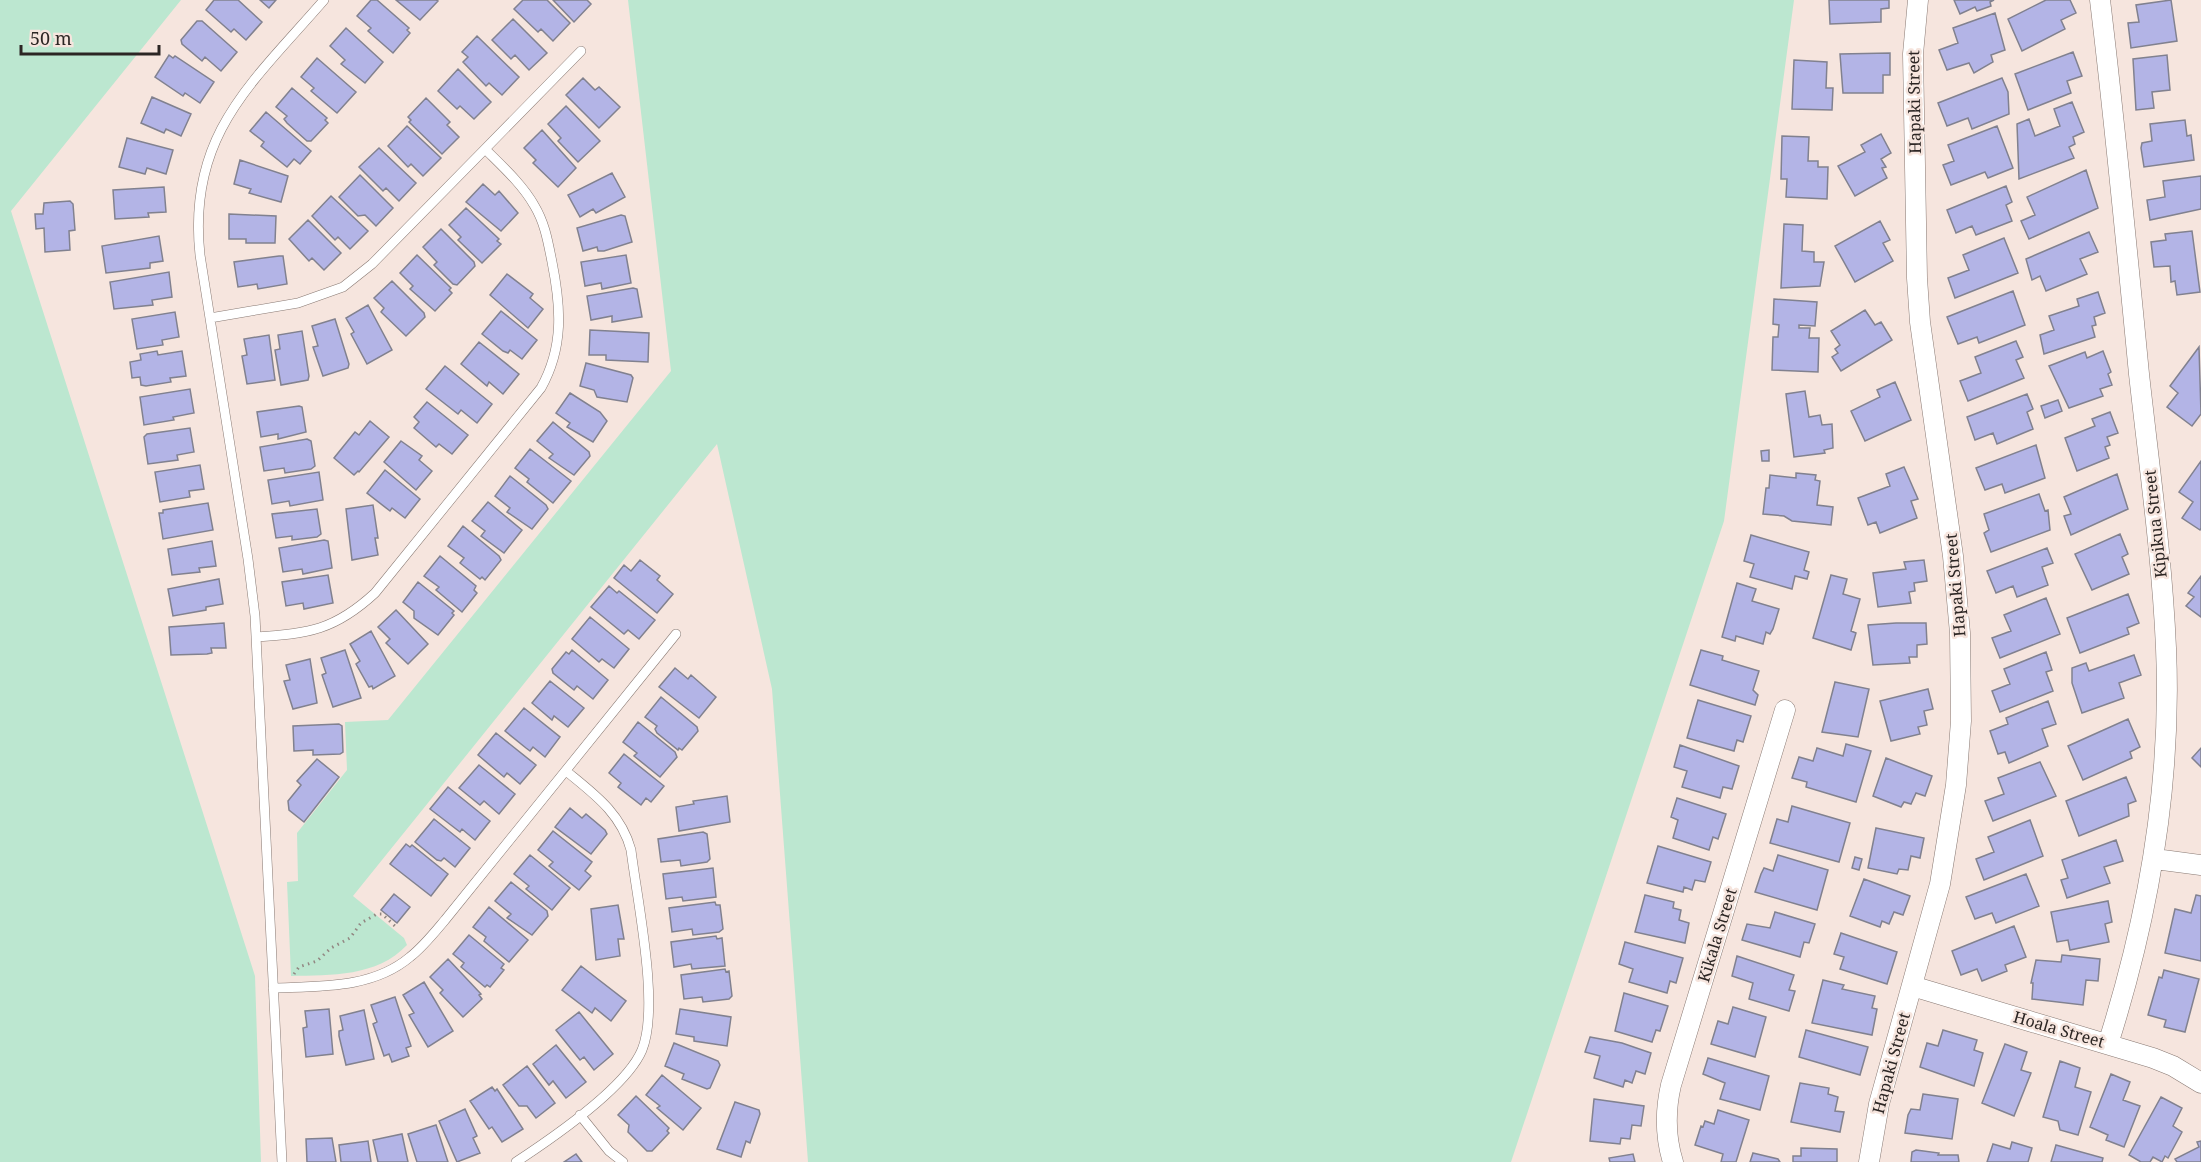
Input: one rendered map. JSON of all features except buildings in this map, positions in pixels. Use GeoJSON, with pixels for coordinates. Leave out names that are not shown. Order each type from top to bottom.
{"type":"FeatureCollection","features":[{"type":"Feature","properties":{"kind":"street","name":"Hapaki Street"},"geometry":{"type":"LineString","coordinates":[[1869,1162],[1879,1104],[1935,906],[1949,837],[1961,721],[1960,633],[1953,556],[1920,322],[1917,278],[1913,54],[1918,0]]}},
{"type":"Feature","properties":{"kind":"street","name":"Kipikua Street"},"geometry":{"type":"LineString","coordinates":[[2100,0],[2166,648],[2164,761],[2154,859],[2134,954],[2108,1044]]}},
{"type":"Feature","properties":{"kind":"street","name":"Kikala Street"},"geometry":{"type":"LineString","coordinates":[[1673,1162],[1668,1148],[1666,1124],[1671,1085],[1785,710]]}},
{"type":"Feature","properties":{"kind":"street"},"geometry":{"type":"LineString","coordinates":[[2154,859],[2201,865]]}},
{"type":"Feature","properties":{"kind":"street","name":"Hoala Street"},"geometry":{"type":"LineString","coordinates":[[1912,986],[2108,1044],[2173,1066],[2201,1083]]}},
{"type":"Feature","properties":{"kind":"lane"},"geometry":{"type":"LineString","coordinates":[[282,1162],[256,637],[248,559],[197,226],[197,204],[205,168],[223,123],[236,102],[324,0]]}},
{"type":"Feature","properties":{"kind":"lane"},"geometry":{"type":"LineString","coordinates":[[210,318],[298,303],[343,286],[372,264],[581,51]]}},
{"type":"Feature","properties":{"kind":"lane"},"geometry":{"type":"LineString","coordinates":[[256,637],[322,629],[359,607],[375,593],[535,396],[550,372],[560,325],[547,233],[525,191],[485,149]]}},
{"type":"Feature","properties":{"kind":"lane"},"geometry":{"type":"LineString","coordinates":[[273,988],[353,983],[372,978],[409,958],[445,920],[676,634]]}},
{"type":"Feature","properties":{"kind":"lane"},"geometry":{"type":"LineString","coordinates":[[516,1162],[580,1115],[624,1077],[635,1063],[646,1038],[649,1005],[631,850],[626,832],[609,807],[566,771]]}},
{"type":"Feature","properties":{"kind":"lane"},"geometry":{"type":"LineString","coordinates":[[580,1115],[609,1151],[623,1162]]}},
{"type":"Feature","properties":{"kind":"path"},"geometry":{"type":"LineString","coordinates":[[289,975],[302,965],[317,961],[331,948],[350,938],[361,923],[377,914],[382,914],[395,926]]}},
{"type":"Feature","properties":{"kind":"green space"},"geometry":{"type":"Polygon","coordinates":[[[0,0],[181,0],[11,211],[255,976],[261,1162],[0,1162],[0,0]]]}},
{"type":"Feature","properties":{"kind":"green space"},"geometry":{"type":"Polygon","coordinates":[[[628,0],[1794,0],[1724,521],[1511,1162],[808,1162],[772,689],[717,444],[353,896],[404,938],[407,945],[382,963],[368,969],[337,974],[291,976],[287,882],[298,881],[297,833],[347,770],[345,722],[388,720],[671,371],[628,0]]]}}]}
